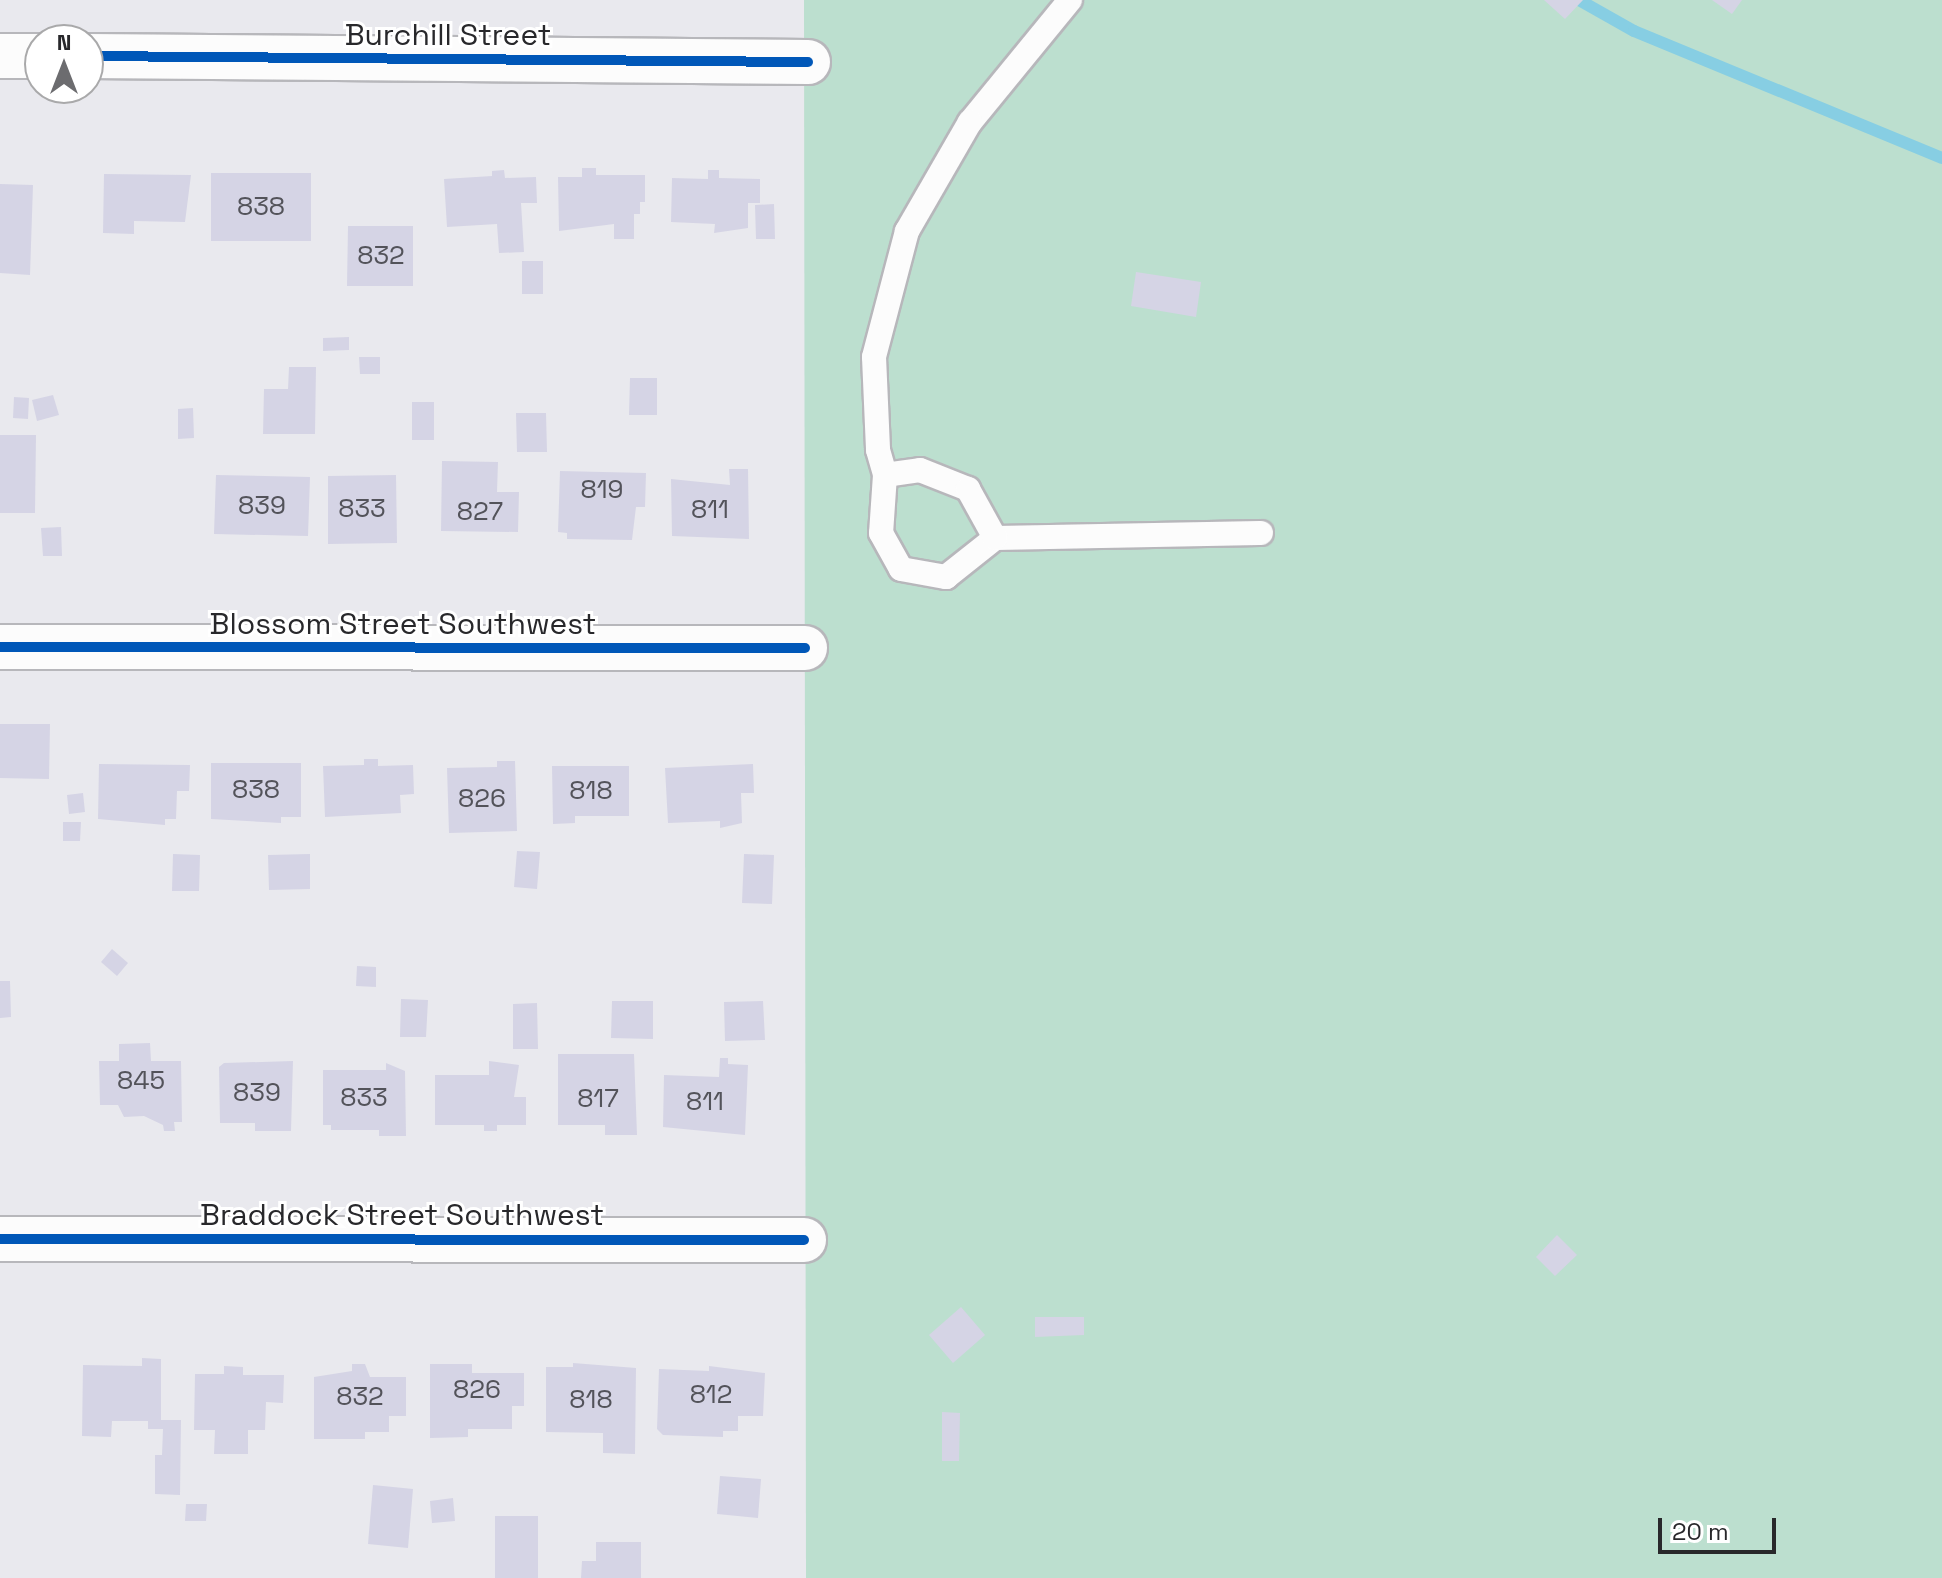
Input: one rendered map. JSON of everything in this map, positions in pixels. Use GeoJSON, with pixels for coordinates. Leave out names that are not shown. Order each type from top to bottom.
{"type":"FeatureCollection","features":[{"type":"Feature","properties":{"kind":"street"},"geometry":{"type":"LineString","coordinates":[[0,56],[24,56]]}},
{"type":"Feature","properties":{"kind":"street","name":"Burchill Street"},"geometry":{"type":"LineString","coordinates":[[104,56],[808,62]]}},
{"type":"Feature","properties":{"kind":"street","name":"Blossom Street Southwest"},"geometry":{"type":"LineString","coordinates":[[0,647],[805,648]]}},
{"type":"Feature","properties":{"kind":"street","name":"Braddock Street Southwest"},"geometry":{"type":"LineString","coordinates":[[0,1239],[804,1240]]}},
{"type":"Feature","properties":{"kind":"lane"},"geometry":{"type":"LineString","coordinates":[[1070,0],[970,122],[907,231],[874,357],[878,450],[885,475],[881,533],[901,569],[946,577],[995,538],[1261,533]]}},
{"type":"Feature","properties":{"kind":"lane"},"geometry":{"type":"LineString","coordinates":[[885,475],[920,470],[968,489],[995,538]]}},
{"type":"Feature","properties":{"kind":"green space"},"geometry":{"type":"Polygon","coordinates":[[[804,0],[1942,0],[1942,1578],[806,1578],[804,0]]]}},
{"type":"Feature","properties":{"kind":"building"},"geometry":{"type":"Polygon","coordinates":[[[1544,0],[1583,0],[1565,19],[1544,0]]]}},
{"type":"Feature","properties":{"kind":"building"},"geometry":{"type":"Polygon","coordinates":[[[1712,0],[1742,0],[1732,14],[1712,0]]]}},
{"type":"Feature","properties":{"kind":"building"},"geometry":{"type":"Polygon","coordinates":[[[582,168],[596,168],[596,175],[645,175],[645,202],[640,202],[640,214],[634,214],[634,239],[614,239],[614,224],[559,231],[558,177],[582,177],[582,168]]]}},
{"type":"Feature","properties":{"kind":"building"},"geometry":{"type":"Polygon","coordinates":[[[504,170],[505,178],[536,177],[537,203],[521,203],[524,252],[499,253],[497,224],[447,227],[444,179],[492,176],[492,171],[504,170]]]}},
{"type":"Feature","properties":{"kind":"building"},"geometry":{"type":"Polygon","coordinates":[[[708,170],[719,170],[719,178],[760,179],[760,203],[748,203],[748,228],[714,233],[715,224],[671,222],[672,178],[708,179],[708,170]]]}},
{"type":"Feature","properties":{"kind":"building"},"geometry":{"type":"Polygon","coordinates":[[[211,173],[311,173],[311,241],[211,241],[211,173]]]}},
{"type":"Feature","properties":{"kind":"building"},"geometry":{"type":"Polygon","coordinates":[[[104,174],[191,175],[185,222],[134,221],[134,234],[103,233],[104,174]]]}},
{"type":"Feature","properties":{"kind":"building"},"geometry":{"type":"Polygon","coordinates":[[[0,184],[33,185],[30,275],[0,273],[0,184]]]}},
{"type":"Feature","properties":{"kind":"building"},"geometry":{"type":"Polygon","coordinates":[[[774,204],[775,239],[756,239],[755,205],[774,204]]]}},
{"type":"Feature","properties":{"kind":"building"},"geometry":{"type":"Polygon","coordinates":[[[348,226],[413,226],[413,286],[347,286],[348,226]]]}},
{"type":"Feature","properties":{"kind":"building"},"geometry":{"type":"Polygon","coordinates":[[[522,261],[543,261],[543,294],[522,294],[522,261]]]}},
{"type":"Feature","properties":{"kind":"building"},"geometry":{"type":"Polygon","coordinates":[[[1136,272],[1201,282],[1196,317],[1131,306],[1136,272]]]}},
{"type":"Feature","properties":{"kind":"building"},"geometry":{"type":"Polygon","coordinates":[[[349,337],[349,350],[323,351],[323,338],[349,337]]]}},
{"type":"Feature","properties":{"kind":"building"},"geometry":{"type":"Polygon","coordinates":[[[359,357],[380,357],[380,374],[360,374],[359,357]]]}},
{"type":"Feature","properties":{"kind":"building"},"geometry":{"type":"Polygon","coordinates":[[[289,367],[316,367],[315,434],[263,434],[264,389],[288,389],[289,367]]]}},
{"type":"Feature","properties":{"kind":"building"},"geometry":{"type":"Polygon","coordinates":[[[630,378],[657,378],[657,415],[629,415],[630,378]]]}},
{"type":"Feature","properties":{"kind":"building"},"geometry":{"type":"Polygon","coordinates":[[[53,395],[59,415],[37,421],[32,400],[53,395]]]}},
{"type":"Feature","properties":{"kind":"building"},"geometry":{"type":"Polygon","coordinates":[[[14,397],[29,398],[28,419],[13,418],[14,397]]]}},
{"type":"Feature","properties":{"kind":"building"},"geometry":{"type":"Polygon","coordinates":[[[412,402],[434,402],[434,440],[412,440],[412,402]]]}},
{"type":"Feature","properties":{"kind":"building"},"geometry":{"type":"Polygon","coordinates":[[[193,408],[194,438],[178,439],[178,409],[193,408]]]}},
{"type":"Feature","properties":{"kind":"building"},"geometry":{"type":"Polygon","coordinates":[[[516,413],[546,413],[547,452],[517,452],[516,413]]]}},
{"type":"Feature","properties":{"kind":"building"},"geometry":{"type":"Polygon","coordinates":[[[0,435],[36,435],[35,513],[0,513],[0,435]]]}},
{"type":"Feature","properties":{"kind":"building"},"geometry":{"type":"Polygon","coordinates":[[[442,461],[498,462],[497,492],[519,492],[518,532],[441,531],[442,461]]]}},
{"type":"Feature","properties":{"kind":"building"},"geometry":{"type":"Polygon","coordinates":[[[729,469],[748,469],[749,539],[672,536],[671,479],[730,485],[729,469]]]}},
{"type":"Feature","properties":{"kind":"building"},"geometry":{"type":"Polygon","coordinates":[[[560,471],[646,473],[645,507],[636,507],[632,540],[567,539],[567,533],[558,532],[560,471]]]}},
{"type":"Feature","properties":{"kind":"building"},"geometry":{"type":"Polygon","coordinates":[[[216,475],[310,477],[308,536],[214,534],[216,475]]]}},
{"type":"Feature","properties":{"kind":"building"},"geometry":{"type":"Polygon","coordinates":[[[396,475],[397,543],[328,544],[328,476],[396,475]]]}},
{"type":"Feature","properties":{"kind":"building"},"geometry":{"type":"Polygon","coordinates":[[[61,527],[62,556],[43,556],[41,528],[61,527]]]}},
{"type":"Feature","properties":{"kind":"building"},"geometry":{"type":"Polygon","coordinates":[[[0,724],[50,724],[49,779],[0,778],[0,724]]]}},
{"type":"Feature","properties":{"kind":"building"},"geometry":{"type":"Polygon","coordinates":[[[364,759],[378,759],[378,766],[413,765],[414,794],[400,795],[401,813],[325,817],[323,766],[364,765],[364,759]]]}},
{"type":"Feature","properties":{"kind":"building"},"geometry":{"type":"Polygon","coordinates":[[[497,761],[515,761],[517,831],[449,833],[447,768],[497,767],[497,761]]]}},
{"type":"Feature","properties":{"kind":"building"},"geometry":{"type":"Polygon","coordinates":[[[211,763],[301,763],[301,817],[281,817],[281,823],[211,819],[211,763]]]}},
{"type":"Feature","properties":{"kind":"building"},"geometry":{"type":"Polygon","coordinates":[[[99,764],[190,765],[189,791],[177,791],[176,819],[165,819],[165,825],[98,819],[99,764]]]}},
{"type":"Feature","properties":{"kind":"building"},"geometry":{"type":"Polygon","coordinates":[[[753,764],[754,793],[741,793],[742,823],[720,828],[720,821],[668,823],[665,768],[753,764]]]}},
{"type":"Feature","properties":{"kind":"building"},"geometry":{"type":"Polygon","coordinates":[[[552,766],[629,766],[629,816],[575,816],[575,823],[553,824],[552,766]]]}},
{"type":"Feature","properties":{"kind":"building"},"geometry":{"type":"Polygon","coordinates":[[[83,793],[85,812],[69,814],[67,795],[83,793]]]}},
{"type":"Feature","properties":{"kind":"building"},"geometry":{"type":"Polygon","coordinates":[[[63,822],[81,822],[80,841],[63,841],[63,822]]]}},
{"type":"Feature","properties":{"kind":"building"},"geometry":{"type":"Polygon","coordinates":[[[517,851],[540,852],[537,889],[514,887],[517,851]]]}},
{"type":"Feature","properties":{"kind":"building"},"geometry":{"type":"Polygon","coordinates":[[[173,854],[200,855],[199,891],[172,891],[173,854]]]}},
{"type":"Feature","properties":{"kind":"building"},"geometry":{"type":"Polygon","coordinates":[[[310,854],[310,889],[269,890],[268,855],[310,854]]]}},
{"type":"Feature","properties":{"kind":"building"},"geometry":{"type":"Polygon","coordinates":[[[744,854],[774,855],[772,904],[742,903],[744,854]]]}},
{"type":"Feature","properties":{"kind":"building"},"geometry":{"type":"Polygon","coordinates":[[[112,949],[128,963],[117,976],[101,962],[112,949]]]}},
{"type":"Feature","properties":{"kind":"building"},"geometry":{"type":"Polygon","coordinates":[[[357,966],[376,967],[376,987],[356,986],[357,966]]]}},
{"type":"Feature","properties":{"kind":"building"},"geometry":{"type":"Polygon","coordinates":[[[0,981],[10,981],[11,1017],[0,1018],[0,981]]]}},
{"type":"Feature","properties":{"kind":"building"},"geometry":{"type":"Polygon","coordinates":[[[401,999],[428,1000],[426,1037],[400,1037],[401,999]]]}},
{"type":"Feature","properties":{"kind":"building"},"geometry":{"type":"Polygon","coordinates":[[[612,1001],[653,1001],[653,1039],[611,1038],[612,1001]]]}},
{"type":"Feature","properties":{"kind":"building"},"geometry":{"type":"Polygon","coordinates":[[[763,1001],[765,1040],[725,1041],[724,1002],[763,1001]]]}},
{"type":"Feature","properties":{"kind":"building"},"geometry":{"type":"Polygon","coordinates":[[[537,1003],[538,1049],[513,1049],[513,1004],[537,1003]]]}},
{"type":"Feature","properties":{"kind":"building"},"geometry":{"type":"Polygon","coordinates":[[[150,1043],[151,1061],[181,1061],[182,1122],[174,1122],[175,1131],[164,1131],[163,1125],[144,1116],[124,1117],[118,1105],[100,1105],[99,1061],[119,1061],[119,1044],[150,1043]]]}},
{"type":"Feature","properties":{"kind":"building"},"geometry":{"type":"Polygon","coordinates":[[[558,1054],[634,1054],[637,1135],[605,1135],[605,1125],[558,1125],[558,1054]]]}},
{"type":"Feature","properties":{"kind":"building"},"geometry":{"type":"Polygon","coordinates":[[[720,1058],[728,1058],[728,1064],[748,1065],[745,1135],[663,1127],[664,1075],[719,1077],[720,1058]]]}},
{"type":"Feature","properties":{"kind":"building"},"geometry":{"type":"Polygon","coordinates":[[[293,1061],[291,1131],[255,1131],[255,1123],[220,1123],[219,1067],[224,1063],[293,1061]]]}},
{"type":"Feature","properties":{"kind":"building"},"geometry":{"type":"Polygon","coordinates":[[[489,1061],[519,1065],[514,1097],[526,1097],[526,1125],[497,1125],[497,1131],[484,1131],[484,1125],[435,1125],[435,1075],[489,1075],[489,1061]]]}},
{"type":"Feature","properties":{"kind":"building"},"geometry":{"type":"Polygon","coordinates":[[[386,1063],[405,1071],[406,1136],[379,1136],[379,1130],[331,1130],[331,1125],[323,1125],[323,1070],[386,1070],[386,1063]]]}},
{"type":"Feature","properties":{"kind":"building"},"geometry":{"type":"Polygon","coordinates":[[[1557,1235],[1577,1255],[1555,1276],[1536,1257],[1557,1235]]]}},
{"type":"Feature","properties":{"kind":"building"},"geometry":{"type":"Polygon","coordinates":[[[961,1307],[985,1335],[953,1363],[929,1335],[961,1307]]]}},
{"type":"Feature","properties":{"kind":"building"},"geometry":{"type":"Polygon","coordinates":[[[1035,1317],[1084,1317],[1084,1335],[1035,1337],[1035,1317]]]}},
{"type":"Feature","properties":{"kind":"building"},"geometry":{"type":"Polygon","coordinates":[[[142,1358],[161,1359],[161,1420],[181,1420],[180,1495],[155,1494],[155,1455],[162,1455],[163,1429],[148,1429],[148,1421],[112,1421],[111,1437],[82,1436],[83,1365],[142,1366],[142,1358]]]}},
{"type":"Feature","properties":{"kind":"building"},"geometry":{"type":"Polygon","coordinates":[[[573,1363],[636,1368],[635,1454],[603,1453],[603,1433],[546,1432],[546,1367],[573,1367],[573,1363]]]}},
{"type":"Feature","properties":{"kind":"building"},"geometry":{"type":"Polygon","coordinates":[[[352,1364],[365,1364],[370,1377],[406,1377],[406,1416],[389,1416],[389,1432],[365,1432],[365,1439],[314,1439],[314,1377],[352,1371],[352,1364]]]}},
{"type":"Feature","properties":{"kind":"building"},"geometry":{"type":"Polygon","coordinates":[[[430,1364],[472,1364],[472,1373],[524,1373],[524,1406],[512,1406],[512,1429],[468,1429],[468,1437],[430,1438],[430,1364]]]}},
{"type":"Feature","properties":{"kind":"building"},"geometry":{"type":"Polygon","coordinates":[[[224,1366],[243,1367],[243,1375],[284,1375],[283,1403],[266,1402],[265,1430],[248,1430],[248,1454],[214,1454],[215,1430],[194,1430],[195,1374],[224,1374],[224,1366]]]}},
{"type":"Feature","properties":{"kind":"building"},"geometry":{"type":"Polygon","coordinates":[[[709,1366],[765,1373],[763,1416],[738,1416],[738,1431],[723,1431],[723,1437],[663,1435],[657,1429],[659,1369],[709,1371],[709,1366]]]}},
{"type":"Feature","properties":{"kind":"building"},"geometry":{"type":"Polygon","coordinates":[[[942,1412],[960,1413],[959,1461],[942,1461],[942,1412]]]}},
{"type":"Feature","properties":{"kind":"building"},"geometry":{"type":"Polygon","coordinates":[[[720,1476],[761,1479],[758,1518],[717,1514],[720,1476]]]}},
{"type":"Feature","properties":{"kind":"building"},"geometry":{"type":"Polygon","coordinates":[[[373,1485],[413,1489],[408,1548],[368,1544],[373,1485]]]}},
{"type":"Feature","properties":{"kind":"building"},"geometry":{"type":"Polygon","coordinates":[[[453,1498],[455,1521],[432,1523],[430,1501],[453,1498]]]}},
{"type":"Feature","properties":{"kind":"building"},"geometry":{"type":"Polygon","coordinates":[[[186,1504],[207,1504],[206,1521],[185,1521],[186,1504]]]}},
{"type":"Feature","properties":{"kind":"building"},"geometry":{"type":"Polygon","coordinates":[[[495,1516],[538,1516],[538,1578],[495,1578],[495,1516]]]}},
{"type":"Feature","properties":{"kind":"building"},"geometry":{"type":"Polygon","coordinates":[[[596,1542],[641,1542],[641,1578],[581,1578],[582,1561],[596,1561],[596,1542]]]}},
{"type":"Feature","properties":{"kind":"waterway"},"geometry":{"type":"LineString","coordinates":[[1579,0],[1634,31],[1942,158]]}},
{"type":"Feature","properties":{"kind":"cycle path"},"geometry":{"type":"LineString","coordinates":[[104,56],[808,62]]}},
{"type":"Feature","properties":{"kind":"cycle path"},"geometry":{"type":"LineString","coordinates":[[0,647],[805,648]]}},
{"type":"Feature","properties":{"kind":"cycle path"},"geometry":{"type":"LineString","coordinates":[[0,1239],[804,1240]]}}]}
